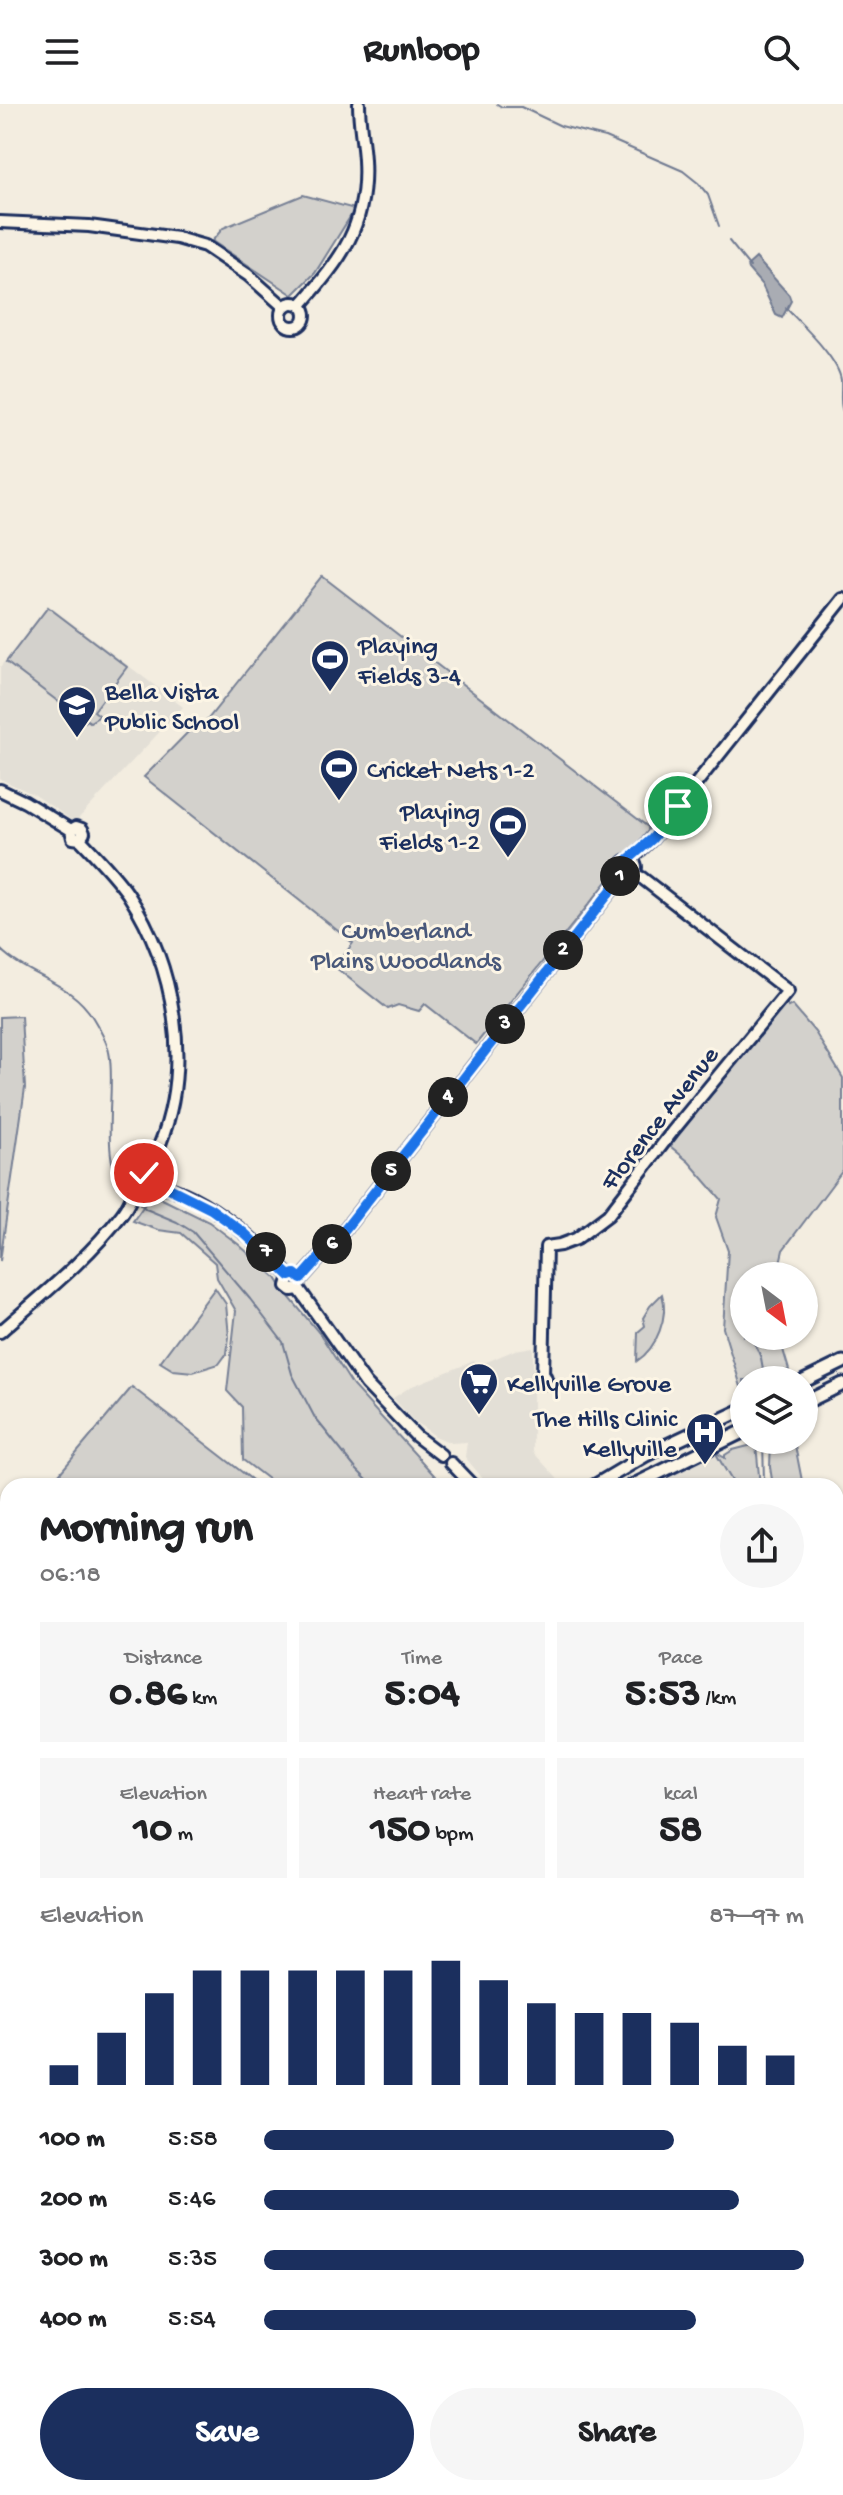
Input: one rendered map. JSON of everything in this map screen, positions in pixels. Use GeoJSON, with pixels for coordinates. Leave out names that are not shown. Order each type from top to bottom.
{"type":"FeatureCollection","features":[{"type":"Feature","properties":{"kind":"main road"},"geometry":{"type":"LineString","coordinates":[[818,1374],[843,1362]]}},
{"type":"Feature","properties":{"kind":"main road"},"geometry":{"type":"LineString","coordinates":[[818,1396],[843,1384]]}},
{"type":"Feature","properties":{"kind":"main road"},"geometry":{"type":"LineString","coordinates":[[607,1478],[646,1455],[730,1416]]}},
{"type":"Feature","properties":{"kind":"main road"},"geometry":{"type":"LineString","coordinates":[[648,1478],[730,1438]]}},
{"type":"Feature","properties":{"kind":"street"},"geometry":{"type":"LineString","coordinates":[[301,305],[341,257],[357,221],[363,196],[364,163],[359,104]]}},
{"type":"Feature","properties":{"kind":"street"},"geometry":{"type":"LineString","coordinates":[[0,222],[89,226],[177,238],[205,246],[248,275],[284,307]]}},
{"type":"Feature","properties":{"kind":"street"},"geometry":{"type":"LineString","coordinates":[[294,303],[301,305],[305,311],[301,324],[295,327],[283,322],[281,313],[284,307],[294,303]]}},
{"type":"Feature","properties":{"kind":"street"},"geometry":{"type":"LineString","coordinates":[[297,1281],[338,1238],[617,883],[633,870],[652,839],[843,599]]}},
{"type":"Feature","properties":{"kind":"street"},"geometry":{"type":"LineString","coordinates":[[0,790],[71,830],[76,827],[82,829],[80,839],[111,871],[128,895],[146,926],[167,981],[175,1026],[176,1069],[168,1119],[147,1178],[89,1252],[0,1332]]}},
{"type":"Feature","properties":{"kind":"street","name":"Florence Avenue"},"geometry":{"type":"LineString","coordinates":[[543,1375],[546,1247],[576,1239],[608,1215],[788,991],[633,870]]}},
{"type":"Feature","properties":{"kind":"street"},"geometry":{"type":"LineString","coordinates":[[147,1178],[203,1204],[229,1222],[297,1281],[366,1384],[416,1436],[441,1455],[442,1462],[447,1465],[451,1463],[465,1478]]}},
{"type":"Feature","properties":{"kind":"shaded area"},"geometry":{"type":"Polygon","coordinates":[[[756,258],[789,295],[791,301],[782,318],[776,315],[762,285],[748,269],[747,266],[756,258]]]}},
{"type":"Feature","properties":{"kind":"shaded area","name":"Bella Vista Public School"},"geometry":{"type":"Polygon","coordinates":[[[48,605],[183,707],[73,821],[35,795],[0,779],[0,667],[48,605]]]}},
{"type":"Feature","properties":{"kind":"shaded area"},"geometry":{"type":"Polygon","coordinates":[[[533,1347],[533,1452],[557,1478],[482,1478],[465,1457],[467,1442],[451,1443],[435,1436],[412,1419],[393,1398],[410,1387],[474,1361],[477,1366],[515,1350],[533,1347]]]}},
{"type":"Feature","properties":{"kind":"shaded area"},"geometry":{"type":"Polygon","coordinates":[[[715,1452],[730,1478],[663,1478],[715,1452]]]}},
{"type":"Feature","properties":{"kind":"green space"},"geometry":{"type":"Polygon","coordinates":[[[303,195],[355,209],[315,273],[293,295],[212,241],[223,228],[303,195]]]}},
{"type":"Feature","properties":{"kind":"green space","name":"Cumberland Plains Woodlands"},"geometry":{"type":"Polygon","coordinates":[[[322,576],[648,827],[648,831],[476,1044],[425,1004],[419,1011],[398,1005],[388,1009],[335,967],[353,943],[144,777],[195,725],[204,724],[322,576]]]}},
{"type":"Feature","properties":{"kind":"green space"},"geometry":{"type":"Polygon","coordinates":[[[48,607],[127,667],[94,711],[98,717],[90,722],[85,722],[6,662],[48,607]]]}},
{"type":"Feature","properties":{"kind":"green space"},"geometry":{"type":"Polygon","coordinates":[[[786,1001],[788,1007],[792,1005],[815,1032],[843,1078],[843,1170],[783,1250],[780,1262],[730,1262],[730,1350],[783,1350],[788,1366],[735,1366],[723,1328],[728,1251],[716,1217],[721,1199],[689,1162],[670,1146],[786,1001]]]}},
{"type":"Feature","properties":{"kind":"green space"},"geometry":{"type":"Polygon","coordinates":[[[21,1016],[25,1088],[0,1261],[0,1017],[21,1016]]]}},
{"type":"Feature","properties":{"kind":"green space"},"geometry":{"type":"Polygon","coordinates":[[[152,1194],[209,1222],[238,1244],[276,1278],[320,1334],[353,1386],[437,1478],[267,1478],[243,1460],[242,1407],[227,1391],[236,1311],[217,1278],[215,1263],[181,1233],[158,1230],[133,1221],[152,1194]]]}},
{"type":"Feature","properties":{"kind":"green space"},"geometry":{"type":"Polygon","coordinates":[[[215,1288],[226,1304],[229,1337],[227,1353],[219,1364],[193,1372],[173,1370],[160,1362],[215,1288]]]}},
{"type":"Feature","properties":{"kind":"green space"},"geometry":{"type":"Polygon","coordinates":[[[662,1294],[664,1312],[660,1331],[650,1348],[637,1361],[638,1332],[645,1326],[643,1318],[662,1294]]]}},
{"type":"Feature","properties":{"kind":"green space"},"geometry":{"type":"Polygon","coordinates":[[[132,1387],[250,1478],[56,1478],[132,1387]]]}},
{"type":"Feature","properties":{"kind":"green space"},"geometry":{"type":"Polygon","coordinates":[[[715,1452],[725,1458],[730,1452],[757,1454],[759,1478],[730,1478],[715,1452]]]}},
{"type":"Feature","properties":{"kind":"green space"},"geometry":{"type":"Polygon","coordinates":[[[770,1454],[797,1454],[801,1478],[772,1478],[770,1454]]]}},
{"type":"Feature","properties":{"kind":"waterway"},"geometry":{"type":"LineString","coordinates":[[497,104],[521,107],[561,126],[605,137],[683,171],[708,195],[719,226]]}},
{"type":"Feature","properties":{"kind":"waterway"},"geometry":{"type":"LineString","coordinates":[[729,241],[750,267]]}},
{"type":"Feature","properties":{"kind":"waterway"},"geometry":{"type":"LineString","coordinates":[[786,308],[818,342],[838,371],[843,412]]}},
{"type":"Feature","properties":{"kind":"waterway"},"geometry":{"type":"LineString","coordinates":[[0,949],[23,967],[74,996],[93,1018],[102,1035],[111,1067],[112,1163],[117,1178],[126,1190]]}},
{"type":"Feature","properties":{"kind":"waterway"},"geometry":{"type":"LineString","coordinates":[[140,1204],[193,1232],[250,1299],[283,1342],[292,1374],[315,1418],[365,1478]]}},
{"type":"Feature","properties":{"kind":"waterway"},"geometry":{"type":"LineString","coordinates":[[758,1350],[762,1366]]}},
{"type":"Feature","properties":{"kind":"waterway"},"geometry":{"type":"LineString","coordinates":[[763,1454],[764,1478]]}},
{"type":"Feature","properties":{"kind":"place","name":"Playing Fields 3-4"},"geometry":{"type":"Point","coordinates":[330,693]}},
{"type":"Feature","properties":{"kind":"place","name":"Bella Vista Public School"},"geometry":{"type":"Point","coordinates":[77,739]}},
{"type":"Feature","properties":{"kind":"place","name":"Cricket Nets 1-2"},"geometry":{"type":"Point","coordinates":[339,802]}},
{"type":"Feature","properties":{"kind":"place","name":"Playing Fields 1-2"},"geometry":{"type":"Point","coordinates":[508,859]}},
{"type":"Feature","properties":{"kind":"place","name":"Kellyville Grove"},"geometry":{"type":"Point","coordinates":[479,1416]}},
{"type":"Feature","properties":{"kind":"place","name":"The Hills Clinic Kellyville"},"geometry":{"type":"Point","coordinates":[705,1466]}},
{"type":"Feature","properties":{"kind":"route"},"geometry":{"type":"LineString","coordinates":[[144,1173],[151,1173],[167,1187],[211,1209],[243,1232],[290,1276],[295,1274],[301,1279],[323,1257],[617,883],[623,864],[652,839],[678,806]]}}]}
